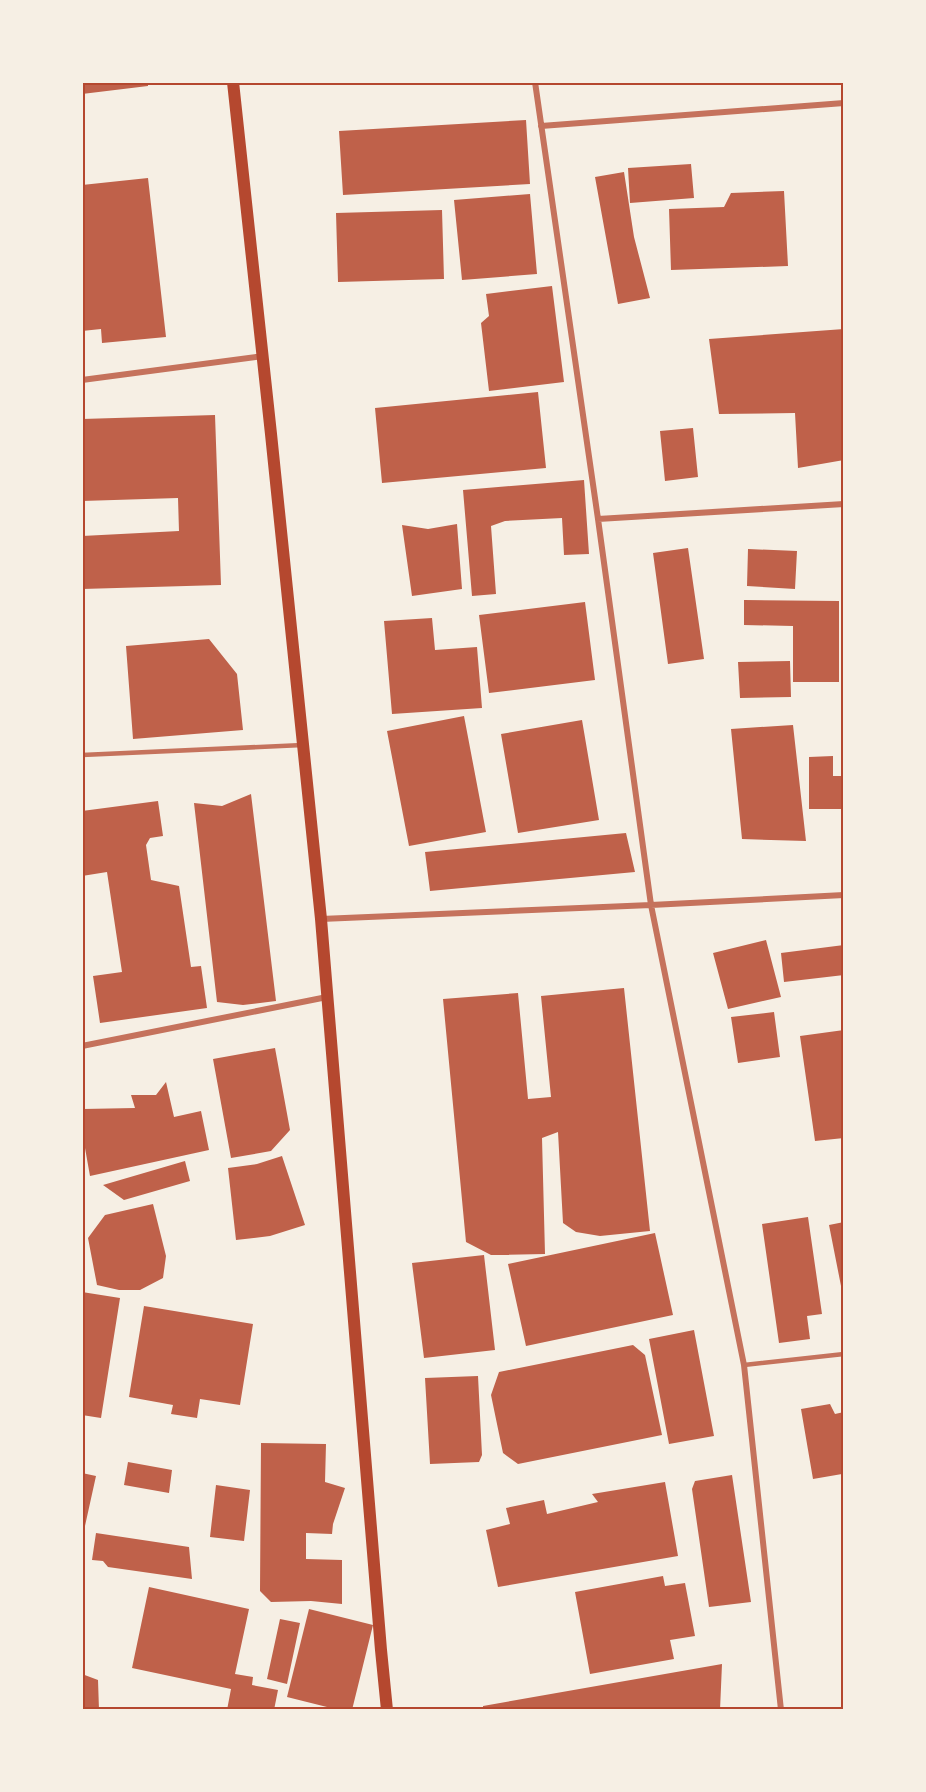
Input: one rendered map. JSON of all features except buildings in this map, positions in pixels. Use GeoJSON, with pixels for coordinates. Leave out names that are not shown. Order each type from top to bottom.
{"type":"FeatureCollection","features":[{"type":"Feature","properties":{"kind":"main road"},"geometry":{"type":"LineString","coordinates":[[232,82],[263,356],[321,919],[387,1710]]}},
{"type":"Feature","properties":{"kind":"street"},"geometry":{"type":"LineString","coordinates":[[535,82],[651,905],[744,1365],[781,1710]]}},
{"type":"Feature","properties":{"kind":"street"},"geometry":{"type":"LineString","coordinates":[[541,126],[843,103]]}},
{"type":"Feature","properties":{"kind":"street"},"geometry":{"type":"LineString","coordinates":[[82,380],[263,356]]}},
{"type":"Feature","properties":{"kind":"street"},"geometry":{"type":"LineString","coordinates":[[598,519],[843,504]]}},
{"type":"Feature","properties":{"kind":"street"},"geometry":{"type":"LineString","coordinates":[[321,919],[843,895]]}},
{"type":"Feature","properties":{"kind":"street"},"geometry":{"type":"LineString","coordinates":[[82,1046],[327,997]]}},
{"type":"Feature","properties":{"kind":"lane"},"geometry":{"type":"LineString","coordinates":[[82,755],[303,745]]}},
{"type":"Feature","properties":{"kind":"lane"},"geometry":{"type":"LineString","coordinates":[[744,1365],[843,1354]]}}]}
